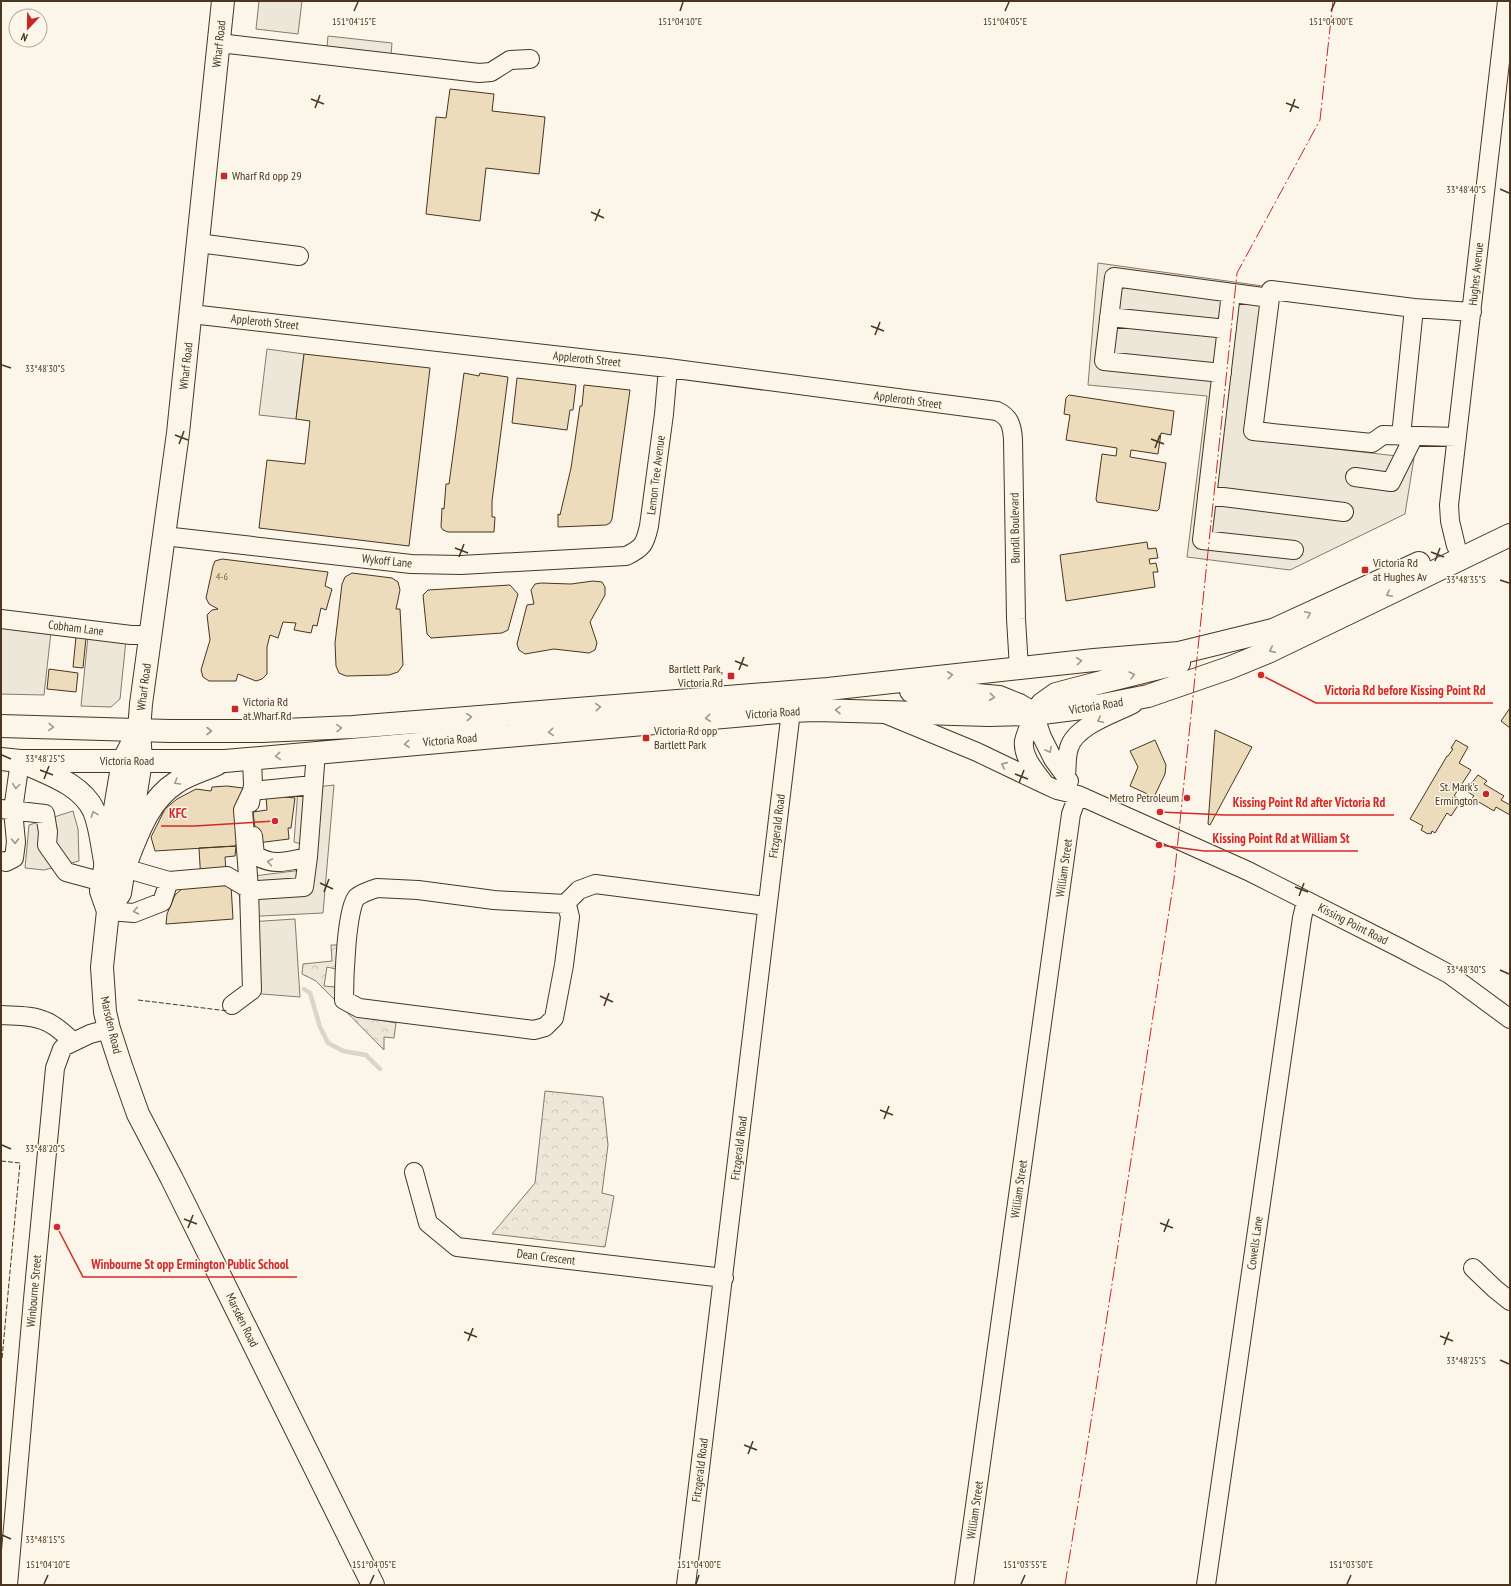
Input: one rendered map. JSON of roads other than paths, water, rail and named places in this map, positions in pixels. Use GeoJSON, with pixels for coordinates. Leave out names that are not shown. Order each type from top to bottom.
{"type":"FeatureCollection","features":[{"type":"Feature","properties":{"kind":"main road","name":"Wharf Road"},"geometry":{"type":"LineString","coordinates":[[139,730],[178,433],[223,1]]}},
{"type":"Feature","properties":{"kind":"main road","name":"Victoria Road"},"geometry":{"type":"LineString","coordinates":[[1,726],[139,730],[261,730],[353,727],[828,689],[1019,668],[1179,653],[1273,630],[1510,521]]}},
{"type":"Feature","properties":{"kind":"main road","name":"Victoria Road"},"geometry":{"type":"LineString","coordinates":[[11,760],[225,761],[790,711],[877,711],[989,715],[1034,714],[1104,705],[1148,696],[1229,668],[1268,652],[1510,535]]}},
{"type":"Feature","properties":{"kind":"main road"},"geometry":{"type":"LineString","coordinates":[[828,689],[943,692],[999,697],[1019,705],[1034,714],[1042,704],[1056,694],[1219,653],[1273,630]]}},
{"type":"Feature","properties":{"kind":"main road","name":"Marsden Road"},"geometry":{"type":"LineString","coordinates":[[139,730],[111,872],[120,893],[108,911],[102,967],[105,1012],[109,1029],[138,1114],[172,1178],[373,1585]]}},
{"type":"Feature","properties":{"kind":"main road"},"geometry":{"type":"LineString","coordinates":[[11,760],[64,781],[79,791],[93,810],[111,872]]}},
{"type":"Feature","properties":{"kind":"main road"},"geometry":{"type":"LineString","coordinates":[[111,872],[162,792],[178,781],[225,761]]}},
{"type":"Feature","properties":{"kind":"street","name":"Hughes Avenue"},"geometry":{"type":"LineString","coordinates":[[1456,546],[1450,520],[1449,505],[1506,50],[1507,1]]}},
{"type":"Feature","properties":{"kind":"street"},"geometry":{"type":"LineString","coordinates":[[219,42],[479,73],[491,72],[510,60],[530,59]]}},
{"type":"Feature","properties":{"kind":"street"},"geometry":{"type":"LineString","coordinates":[[198,243],[299,256]]}},
{"type":"Feature","properties":{"kind":"street"},"geometry":{"type":"LineString","coordinates":[[1222,372],[1104,361],[1114,277],[1270,298]]}},
{"type":"Feature","properties":{"kind":"street"},"geometry":{"type":"LineString","coordinates":[[1457,437],[1383,435],[1372,443],[1252,431],[1271,290],[1414,308],[1472,312]]}},
{"type":"Feature","properties":{"kind":"street"},"geometry":{"type":"LineString","coordinates":[[1231,293],[1202,540],[1294,550]]}},
{"type":"Feature","properties":{"kind":"street"},"geometry":{"type":"LineString","coordinates":[[1355,477],[1391,482],[1407,436],[1414,308]]}},
{"type":"Feature","properties":{"kind":"street","name":"Appleroth Street"},"geometry":{"type":"LineString","coordinates":[[191,314],[668,368],[982,410]]}},
{"type":"Feature","properties":{"kind":"street"},"geometry":{"type":"LineString","coordinates":[[1109,317],[1227,330]]}},
{"type":"Feature","properties":{"kind":"street","name":"Lemon Tree Avenue"},"geometry":{"type":"LineString","coordinates":[[610,558],[626,556],[638,550],[646,539],[664,414],[668,368]]}},
{"type":"Feature","properties":{"kind":"street","name":"Bundil Boulevard"},"geometry":{"type":"LineString","coordinates":[[982,410],[997,411],[1004,414],[1012,427],[1016,619],[1019,668]]}},
{"type":"Feature","properties":{"kind":"street"},"geometry":{"type":"LineString","coordinates":[[1207,495],[1344,512]]}},
{"type":"Feature","properties":{"kind":"street","name":"Wykoff Lane"},"geometry":{"type":"LineString","coordinates":[[164,536],[411,564],[461,565],[610,558]]}},
{"type":"Feature","properties":{"kind":"street","name":"Cobham Lane"},"geometry":{"type":"LineString","coordinates":[[1,619],[151,635]]}},
{"type":"Feature","properties":{"kind":"street"},"geometry":{"type":"LineString","coordinates":[[1066,776],[1069,748],[1079,732],[1087,726],[1148,696]]}},
{"type":"Feature","properties":{"kind":"street","name":"Fitzgerald Road"},"geometry":{"type":"LineString","coordinates":[[686,1585],[724,1278],[766,906],[790,711]]}},
{"type":"Feature","properties":{"kind":"street","name":"Kissing Point Road"},"geometry":{"type":"LineString","coordinates":[[877,711],[977,752],[1046,786],[1078,795],[1196,846],[1449,974],[1510,1019]]}},
{"type":"Feature","properties":{"kind":"street"},"geometry":{"type":"LineString","coordinates":[[1034,714],[1053,759],[1078,795]]}},
{"type":"Feature","properties":{"kind":"street"},"geometry":{"type":"LineString","coordinates":[[1034,714],[1024,742],[1025,749],[1030,764],[1046,786]]}},
{"type":"Feature","properties":{"kind":"street"},"geometry":{"type":"LineString","coordinates":[[7,810],[44,814],[48,832],[47,845],[66,872],[111,872],[169,881],[227,876],[249,889],[258,890],[304,887],[308,857],[316,752]]}},
{"type":"Feature","properties":{"kind":"street"},"geometry":{"type":"LineString","coordinates":[[252,758],[252,791],[250,807],[255,855],[264,861],[275,863],[308,857]]}},
{"type":"Feature","properties":{"kind":"street"},"geometry":{"type":"LineString","coordinates":[[1,861],[6,862],[14,858],[16,842],[7,810],[11,760]]}},
{"type":"Feature","properties":{"kind":"street"},"geometry":{"type":"LineString","coordinates":[[252,791],[313,785]]}},
{"type":"Feature","properties":{"kind":"street"},"geometry":{"type":"LineString","coordinates":[[232,1005],[252,990],[249,889],[243,810],[252,791]]}},
{"type":"Feature","properties":{"kind":"street","name":"William Street"},"geometry":{"type":"LineString","coordinates":[[964,1585],[1072,814],[1078,795]]}},
{"type":"Feature","properties":{"kind":"street"},"geometry":{"type":"LineString","coordinates":[[108,911],[134,912],[162,902],[169,881]]}},
{"type":"Feature","properties":{"kind":"street"},"geometry":{"type":"LineString","coordinates":[[565,904],[578,890],[595,884],[766,906]]}},
{"type":"Feature","properties":{"kind":"street"},"geometry":{"type":"LineString","coordinates":[[376,888],[418,890],[494,900],[565,904],[570,917],[564,965],[554,1018],[546,1027],[534,1030],[359,1008],[344,1000],[345,971],[351,908],[357,897],[376,888]]}},
{"type":"Feature","properties":{"kind":"street","name":"Cowells Lane"},"geometry":{"type":"LineString","coordinates":[[1206,1585],[1302,918],[1306,901]]}},
{"type":"Feature","properties":{"kind":"street"},"geometry":{"type":"LineString","coordinates":[[1,1015],[30,1017],[44,1020],[73,1041]]}},
{"type":"Feature","properties":{"kind":"street","name":"Winbourne Street"},"geometry":{"type":"LineString","coordinates":[[8,1585],[55,1068],[62,1050],[73,1041],[90,1034],[109,1029]]}},
{"type":"Feature","properties":{"kind":"street","name":"Dean Crescent"},"geometry":{"type":"LineString","coordinates":[[414,1172],[428,1223],[457,1246],[724,1278]]}},
{"type":"Feature","properties":{"kind":"street"},"geometry":{"type":"LineString","coordinates":[[1473,1268],[1495,1289],[1510,1300]]}},
{"type":"Feature","properties":{"kind":"waterway"},"geometry":{"type":"LineString","coordinates":[[304,989],[310,993],[320,1027],[328,1043],[343,1051],[366,1055],[380,1069]]}},
{"type":"Feature","properties":{"kind":"place","name":"Wharf Rd opp 29"},"geometry":{"type":"Point","coordinates":[224,176]}},
{"type":"Feature","properties":{"kind":"place","name":"Victoria Rd at Hughes Av"},"geometry":{"type":"Point","coordinates":[1365,570]}},
{"type":"Feature","properties":{"kind":"place","name":"Victoria Rd before Kissing Point Rd"},"geometry":{"type":"Point","coordinates":[1261,675]}},
{"type":"Feature","properties":{"kind":"place","name":"Bartlett Park, Victoria Rd"},"geometry":{"type":"Point","coordinates":[731,676]}},
{"type":"Feature","properties":{"kind":"place","name":"Victoria Rd at Wharf Rd"},"geometry":{"type":"Point","coordinates":[235,709]}},
{"type":"Feature","properties":{"kind":"place","name":"Victoria Rd opp Bartlett Park"},"geometry":{"type":"Point","coordinates":[646,738]}},
{"type":"Feature","properties":{"kind":"place","name":"St. Mark's Ermington"},"geometry":{"type":"Point","coordinates":[1486,794]}},
{"type":"Feature","properties":{"kind":"place","name":"Metro Petroleum"},"geometry":{"type":"Point","coordinates":[1187,798]}},
{"type":"Feature","properties":{"kind":"place","name":"Kissing Point Rd after Victoria Rd"},"geometry":{"type":"Point","coordinates":[1160,812]}},
{"type":"Feature","properties":{"kind":"place","name":"KFC"},"geometry":{"type":"Point","coordinates":[275,821]}},
{"type":"Feature","properties":{"kind":"place","name":"Kissing Point Rd at William St"},"geometry":{"type":"Point","coordinates":[1159,845]}},
{"type":"Feature","properties":{"kind":"place","name":"Winbourne St opp Ermington Public School"},"geometry":{"type":"Point","coordinates":[57,1227]}}]}
